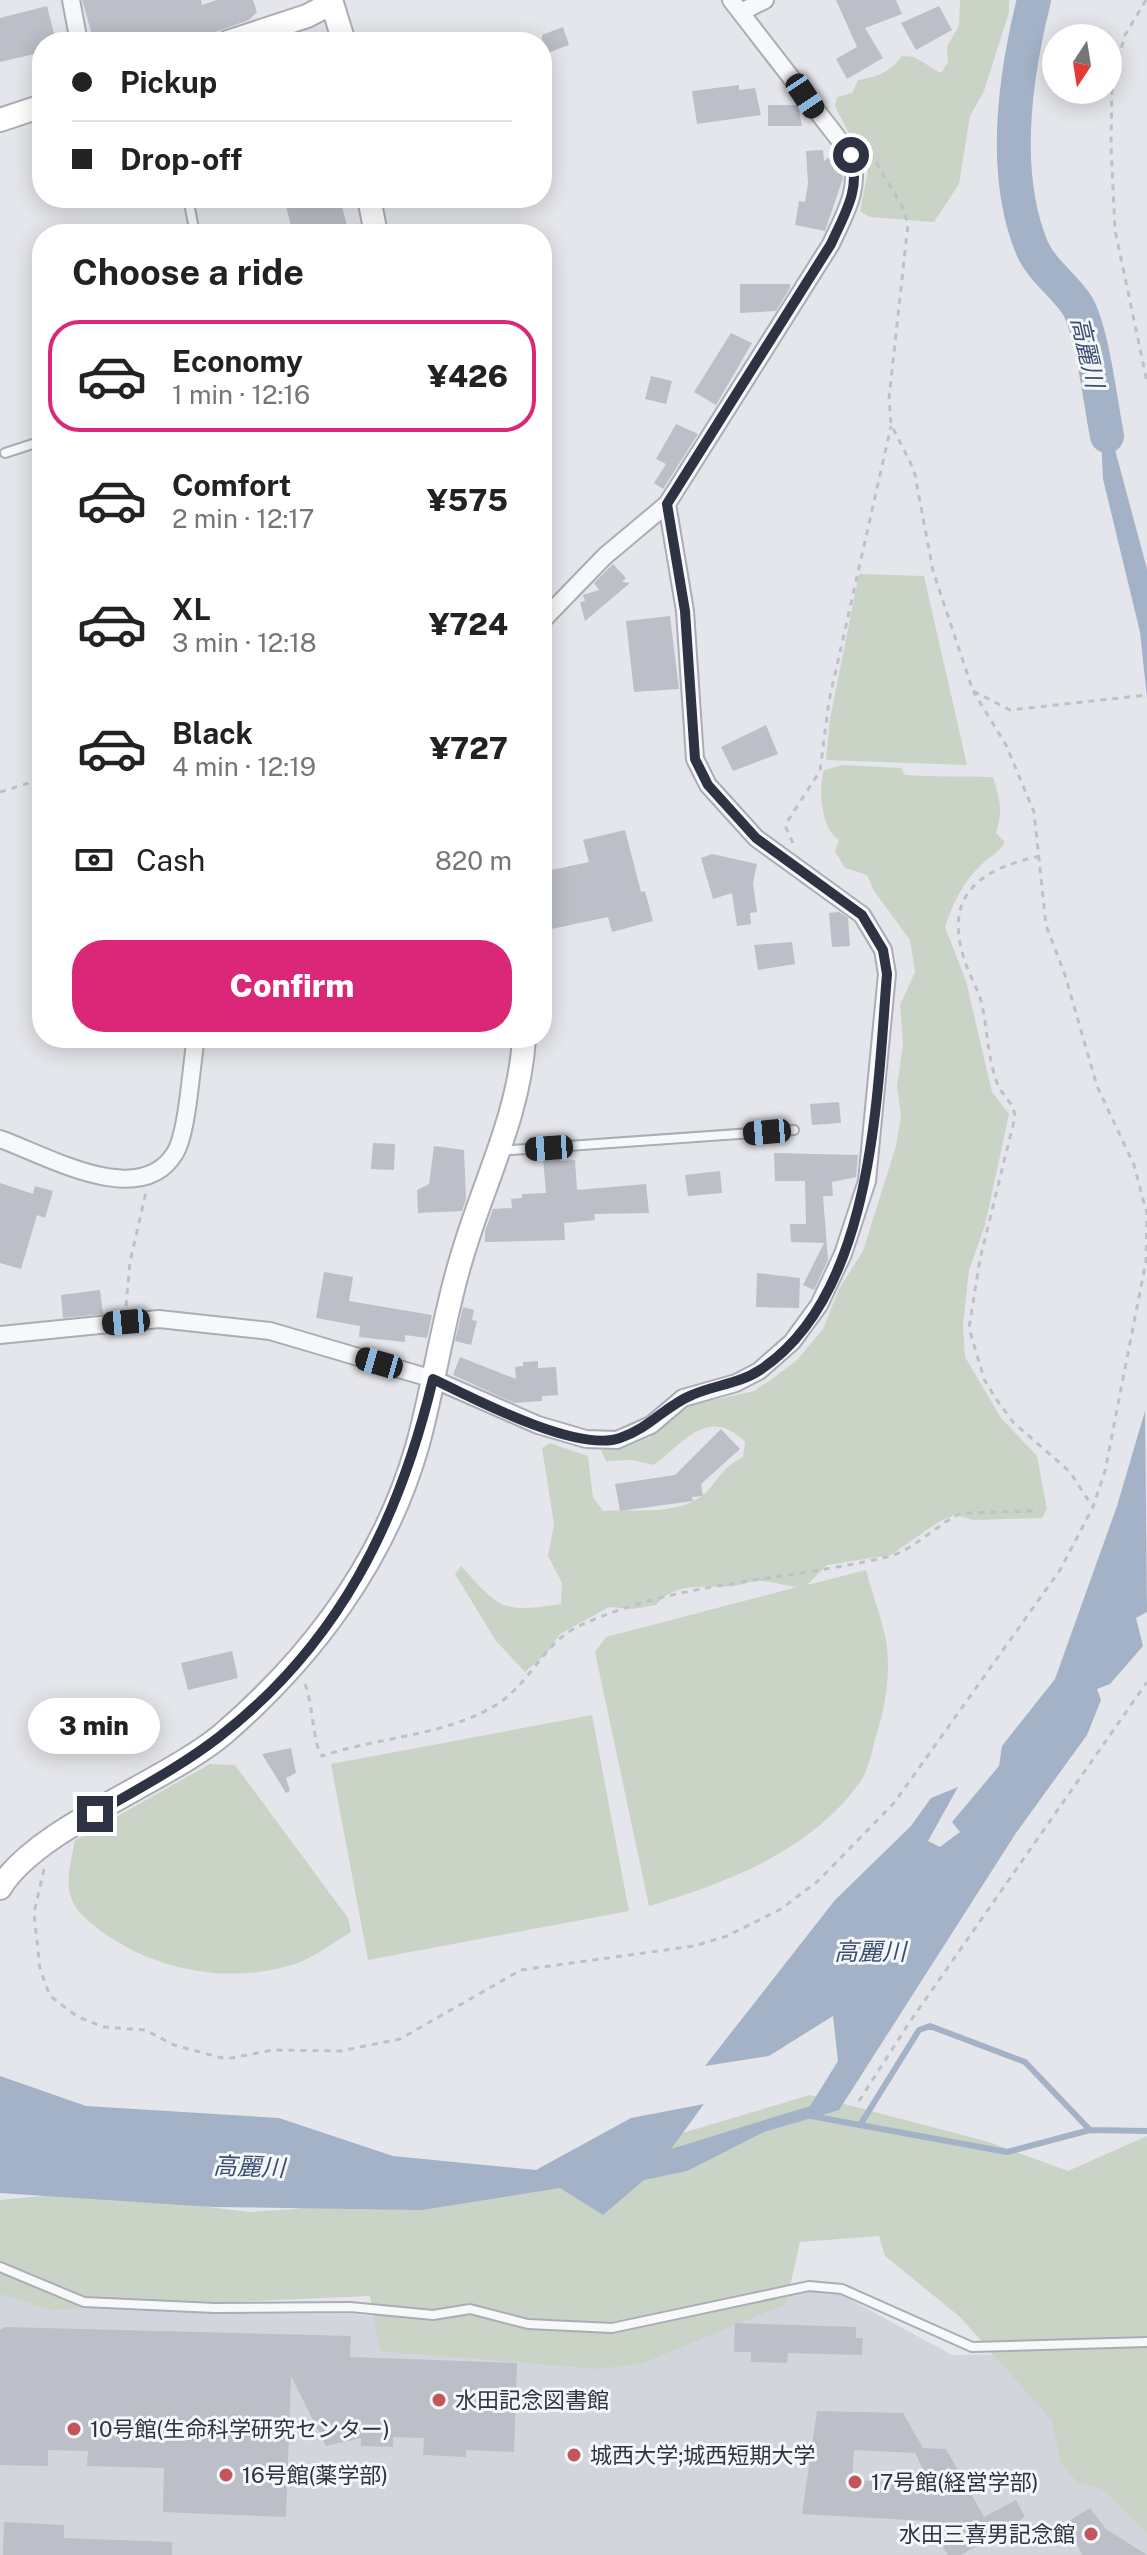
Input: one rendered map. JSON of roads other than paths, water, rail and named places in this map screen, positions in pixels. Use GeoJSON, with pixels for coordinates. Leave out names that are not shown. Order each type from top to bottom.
{"type":"FeatureCollection","features":[{"type":"Feature","properties":{"kind":"street"},"geometry":{"type":"LineString","coordinates":[[71,0],[77,32]]}},
{"type":"Feature","properties":{"kind":"street"},"geometry":{"type":"LineString","coordinates":[[552,611],[605,556],[667,504],[831,244],[851,200],[857,176],[851,155],[736,6],[765,0]]}},
{"type":"Feature","properties":{"kind":"street"},"geometry":{"type":"LineString","coordinates":[[258,32],[307,16],[333,1],[341,32]]}},
{"type":"Feature","properties":{"kind":"street"},"geometry":{"type":"LineString","coordinates":[[0,120],[32,109]]}},
{"type":"Feature","properties":{"kind":"street"},"geometry":{"type":"LineString","coordinates":[[0,1335],[159,1319],[270,1331],[433,1379],[538,1425],[586,1439],[617,1440],[651,1425],[683,1398],[736,1383],[759,1371],[792,1342],[819,1305],[843,1254],[867,1181],[887,974],[883,950],[868,923],[756,838],[708,785],[695,759],[685,611],[667,504]]}},
{"type":"Feature","properties":{"kind":"street"},"geometry":{"type":"LineString","coordinates":[[0,1139],[116,1180],[151,1173],[164,1166],[180,1140],[194,1048]]}},
{"type":"Feature","properties":{"kind":"street"},"geometry":{"type":"LineString","coordinates":[[0,1888],[42,1848],[220,1736],[294,1667],[340,1609],[392,1514],[417,1448],[462,1254],[522,1071],[523,1048]]}},
{"type":"Feature","properties":{"kind":"lane"},"geometry":{"type":"LineString","coordinates":[[5,453],[32,444]]}},
{"type":"Feature","properties":{"kind":"lane"},"geometry":{"type":"LineString","coordinates":[[498,1151],[794,1130]]}},
{"type":"Feature","properties":{"kind":"lane"},"geometry":{"type":"LineString","coordinates":[[0,2267],[84,2302],[215,2308],[350,2307],[433,2315],[470,2309],[528,2324],[612,2328],[809,2286],[842,2289],[972,2347],[1147,2342]]}},
{"type":"Feature","properties":{"kind":"water","name":"高麗川"},"geometry":{"type":"Polygon","coordinates":[[[1099,390],[1147,569],[1147,698],[1140,632],[1103,479],[1099,390]]]}},
{"type":"Feature","properties":{"kind":"water","name":"高麗川"},"geometry":{"type":"Polygon","coordinates":[[[1145,1411],[1147,1612],[1136,1618],[1143,1646],[1110,1684],[1097,1689],[1101,1700],[1087,1735],[1016,1833],[839,2110],[764,2132],[687,2171],[644,2180],[603,2215],[560,2188],[422,2210],[213,2207],[0,2193],[0,2076],[86,2106],[279,2118],[393,2156],[536,2170],[631,2118],[704,2104],[671,2149],[810,2106],[838,2061],[833,2016],[769,2056],[705,2066],[835,1900],[911,1826],[931,1798],[958,1787],[928,1841],[940,1847],[960,1832],[952,1822],[999,1766],[1002,1746],[1055,1679],[1117,1506],[1145,1411]]]}},
{"type":"Feature","properties":{"kind":"waterway","name":"高麗川"},"geometry":{"type":"LineString","coordinates":[[1034,0],[1021,60],[1014,124],[1014,157],[1022,219],[1041,264],[1072,298],[1082,316],[1092,349],[1107,436]]}},
{"type":"Feature","properties":{"kind":"waterway"},"geometry":{"type":"LineString","coordinates":[[862,2122],[919,2030],[930,2026],[1025,2062],[1090,2130],[1147,2131]]}},
{"type":"Feature","properties":{"kind":"waterway"},"geometry":{"type":"LineString","coordinates":[[811,2116],[1007,2152],[1090,2130]]}},
{"type":"Feature","properties":{"kind":"place","name":"水田記念図書館"},"geometry":{"type":"Point","coordinates":[439,2400]}},
{"type":"Feature","properties":{"kind":"place","name":"10号館(生命科学研究センター)"},"geometry":{"type":"Point","coordinates":[74,2429]}},
{"type":"Feature","properties":{"kind":"place","name":"城西大学;城西短期大学"},"geometry":{"type":"Point","coordinates":[574,2455]}},
{"type":"Feature","properties":{"kind":"place","name":"16号館(薬学部)"},"geometry":{"type":"Point","coordinates":[226,2475]}},
{"type":"Feature","properties":{"kind":"place","name":"17号館(経営学部)"},"geometry":{"type":"Point","coordinates":[855,2482]}},
{"type":"Feature","properties":{"kind":"place","name":"水田三喜男記念館"},"geometry":{"type":"Point","coordinates":[1091,2534]}}]}
